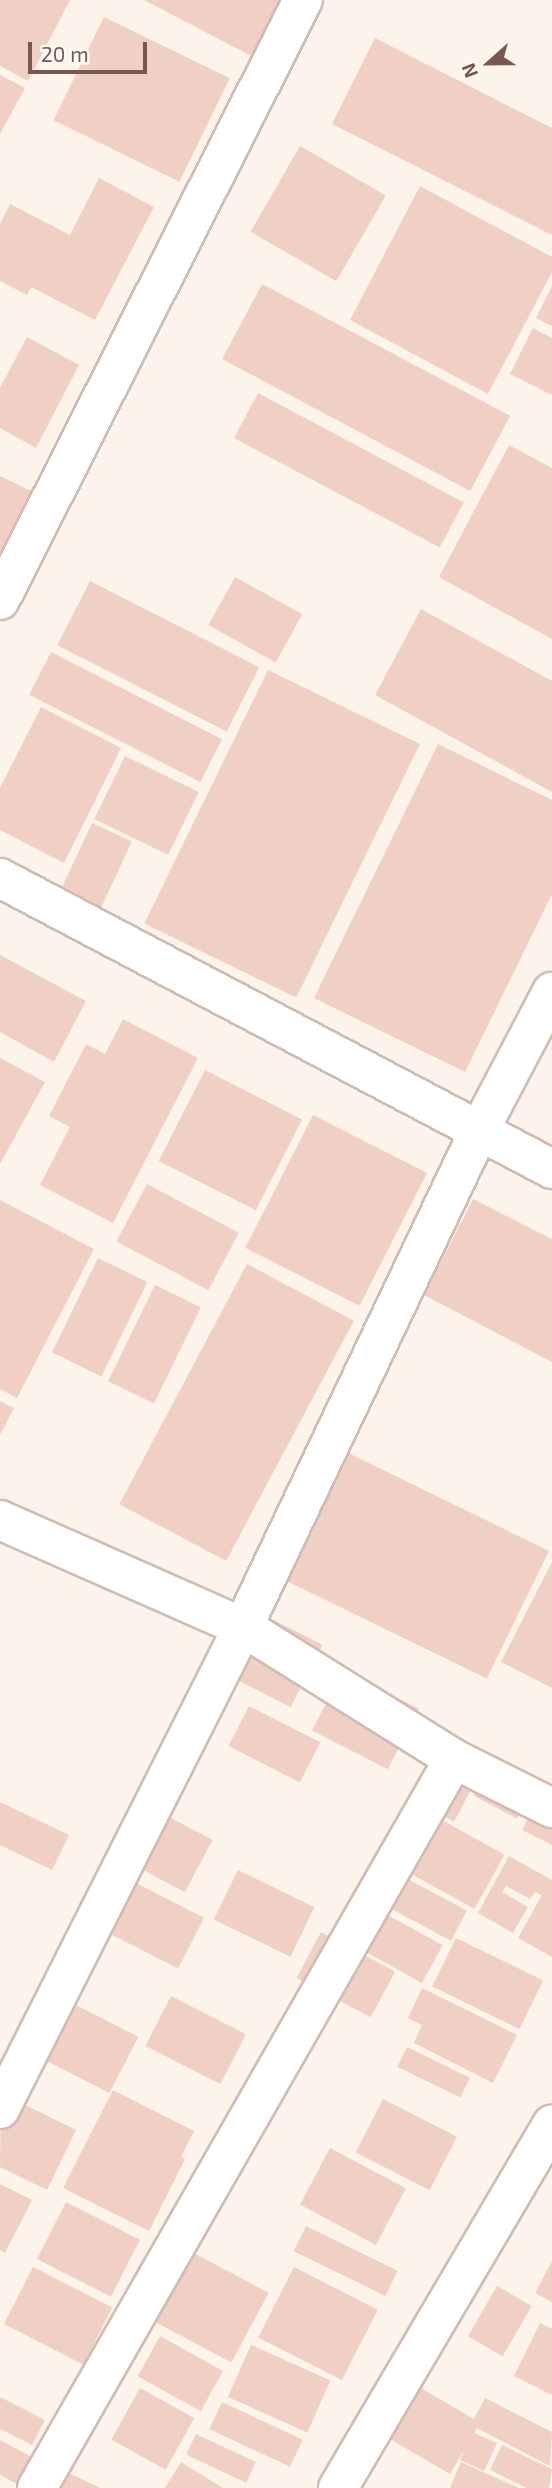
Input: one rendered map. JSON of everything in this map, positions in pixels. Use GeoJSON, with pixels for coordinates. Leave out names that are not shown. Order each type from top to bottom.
{"type":"FeatureCollection","features":[{"type":"Feature","properties":{"kind":"street"},"geometry":{"type":"LineString","coordinates":[[0,600],[303,0]]}},
{"type":"Feature","properties":{"kind":"street"},"geometry":{"type":"LineString","coordinates":[[0,878],[552,1169]]}},
{"type":"Feature","properties":{"kind":"street"},"geometry":{"type":"LineString","coordinates":[[0,2109],[243,1627],[480,1129],[552,992]]}},
{"type":"Feature","properties":{"kind":"street"},"geometry":{"type":"LineString","coordinates":[[0,1520],[243,1627],[454,1759],[552,1808]]}},
{"type":"Feature","properties":{"kind":"street"},"geometry":{"type":"LineString","coordinates":[[37,2488],[454,1759]]}},
{"type":"Feature","properties":{"kind":"street"},"geometry":{"type":"LineString","coordinates":[[338,2488],[552,2124]]}},
{"type":"Feature","properties":{"kind":"building"},"geometry":{"type":"Polygon","coordinates":[[[0,0],[70,0],[28,81],[0,66],[0,0]]]}},
{"type":"Feature","properties":{"kind":"building"},"geometry":{"type":"Polygon","coordinates":[[[144,0],[292,0],[261,61],[144,0]]]}},
{"type":"Feature","properties":{"kind":"building"},"geometry":{"type":"Polygon","coordinates":[[[104,17],[230,78],[179,182],[54,120],[104,17]]]}},
{"type":"Feature","properties":{"kind":"building"},"geometry":{"type":"Polygon","coordinates":[[[375,38],[552,128],[552,235],[332,124],[375,38]]]}},
{"type":"Feature","properties":{"kind":"building"},"geometry":{"type":"Polygon","coordinates":[[[0,75],[25,88],[0,134],[0,75]]]}},
{"type":"Feature","properties":{"kind":"building"},"geometry":{"type":"Polygon","coordinates":[[[300,146],[386,196],[336,281],[250,232],[300,146]]]}},
{"type":"Feature","properties":{"kind":"building"},"geometry":{"type":"Polygon","coordinates":[[[99,178],[154,207],[95,320],[31,287],[27,295],[0,281],[0,224],[10,204],[70,235],[99,178]]]}},
{"type":"Feature","properties":{"kind":"building"},"geometry":{"type":"Polygon","coordinates":[[[420,186],[552,257],[552,272],[488,394],[350,320],[420,186]]]}},
{"type":"Feature","properties":{"kind":"building"},"geometry":{"type":"Polygon","coordinates":[[[262,284],[510,416],[470,491],[222,359],[262,284]]]}},
{"type":"Feature","properties":{"kind":"building"},"geometry":{"type":"Polygon","coordinates":[[[552,286],[552,326],[536,318],[552,286]]]}},
{"type":"Feature","properties":{"kind":"building"},"geometry":{"type":"Polygon","coordinates":[[[533,328],[552,338],[552,395],[510,374],[533,328]]]}},
{"type":"Feature","properties":{"kind":"building"},"geometry":{"type":"Polygon","coordinates":[[[27,337],[79,365],[36,448],[0,428],[0,388],[27,337]]]}},
{"type":"Feature","properties":{"kind":"building"},"geometry":{"type":"Polygon","coordinates":[[[258,393],[464,502],[440,547],[234,438],[258,393]]]}},
{"type":"Feature","properties":{"kind":"building"},"geometry":{"type":"Polygon","coordinates":[[[509,445],[552,468],[552,639],[439,577],[509,445]]]}},
{"type":"Feature","properties":{"kind":"building"},"geometry":{"type":"Polygon","coordinates":[[[0,476],[33,492],[0,559],[0,476]]]}},
{"type":"Feature","properties":{"kind":"building"},"geometry":{"type":"Polygon","coordinates":[[[235,577],[302,614],[276,662],[208,625],[235,577]]]}},
{"type":"Feature","properties":{"kind":"building"},"geometry":{"type":"Polygon","coordinates":[[[90,581],[259,667],[227,731],[57,645],[90,581]]]}},
{"type":"Feature","properties":{"kind":"building"},"geometry":{"type":"Polygon","coordinates":[[[421,609],[552,681],[552,792],[375,695],[421,609]]]}},
{"type":"Feature","properties":{"kind":"building"},"geometry":{"type":"Polygon","coordinates":[[[51,652],[222,739],[200,782],[29,695],[51,652]]]}},
{"type":"Feature","properties":{"kind":"building"},"geometry":{"type":"Polygon","coordinates":[[[268,670],[420,744],[296,998],[144,923],[268,670]]]}},
{"type":"Feature","properties":{"kind":"building"},"geometry":{"type":"Polygon","coordinates":[[[41,707],[121,748],[64,863],[0,830],[0,788],[41,707]]]}},
{"type":"Feature","properties":{"kind":"building"},"geometry":{"type":"Polygon","coordinates":[[[438,744],[552,800],[552,894],[465,1072],[314,998],[438,744]]]}},
{"type":"Feature","properties":{"kind":"building"},"geometry":{"type":"Polygon","coordinates":[[[125,756],[199,792],[168,855],[94,819],[125,756]]]}},
{"type":"Feature","properties":{"kind":"building"},"geometry":{"type":"Polygon","coordinates":[[[92,823],[132,842],[96,918],[57,899],[92,823]]]}},
{"type":"Feature","properties":{"kind":"building"},"geometry":{"type":"Polygon","coordinates":[[[0,955],[86,1001],[54,1062],[0,1032],[0,955]]]}},
{"type":"Feature","properties":{"kind":"building"},"geometry":{"type":"Polygon","coordinates":[[[123,1019],[198,1058],[113,1223],[40,1185],[70,1127],[49,1116],[86,1044],[105,1054],[123,1019]]]}},
{"type":"Feature","properties":{"kind":"building"},"geometry":{"type":"Polygon","coordinates":[[[0,1058],[45,1082],[0,1164],[0,1058]]]}},
{"type":"Feature","properties":{"kind":"building"},"geometry":{"type":"Polygon","coordinates":[[[205,1070],[302,1119],[256,1210],[159,1161],[205,1070]]]}},
{"type":"Feature","properties":{"kind":"building"},"geometry":{"type":"Polygon","coordinates":[[[313,1115],[427,1173],[359,1306],[245,1248],[313,1115]]]}},
{"type":"Feature","properties":{"kind":"building"},"geometry":{"type":"Polygon","coordinates":[[[147,1184],[239,1233],[208,1290],[116,1241],[147,1184]]]}},
{"type":"Feature","properties":{"kind":"building"},"geometry":{"type":"Polygon","coordinates":[[[473,1199],[552,1239],[552,1362],[424,1295],[473,1199]]]}},
{"type":"Feature","properties":{"kind":"building"},"geometry":{"type":"Polygon","coordinates":[[[0,1200],[94,1249],[17,1398],[0,1389],[0,1200]]]}},
{"type":"Feature","properties":{"kind":"building"},"geometry":{"type":"Polygon","coordinates":[[[98,1258],[147,1282],[101,1376],[52,1352],[98,1258]]]}},
{"type":"Feature","properties":{"kind":"building"},"geometry":{"type":"Polygon","coordinates":[[[247,1264],[354,1321],[226,1561],[119,1504],[247,1264]]]}},
{"type":"Feature","properties":{"kind":"building"},"geometry":{"type":"Polygon","coordinates":[[[155,1285],[201,1307],[154,1404],[108,1381],[155,1285]]]}},
{"type":"Feature","properties":{"kind":"building"},"geometry":{"type":"Polygon","coordinates":[[[0,1401],[14,1408],[0,1435],[0,1401]]]}},
{"type":"Feature","properties":{"kind":"building"},"geometry":{"type":"Polygon","coordinates":[[[336,1447],[549,1551],[487,1679],[274,1575],[336,1447]]]}},
{"type":"Feature","properties":{"kind":"building"},"geometry":{"type":"Polygon","coordinates":[[[552,1562],[552,1688],[501,1662],[552,1562]]]}},
{"type":"Feature","properties":{"kind":"building"},"geometry":{"type":"Polygon","coordinates":[[[252,1609],[322,1645],[291,1707],[220,1671],[252,1609]]]}},
{"type":"Feature","properties":{"kind":"building"},"geometry":{"type":"Polygon","coordinates":[[[343,1670],[419,1709],[388,1769],[312,1731],[343,1670]]]}},
{"type":"Feature","properties":{"kind":"building"},"geometry":{"type":"Polygon","coordinates":[[[249,1706],[320,1742],[300,1782],[229,1746],[249,1706]]]}},
{"type":"Feature","properties":{"kind":"building"},"geometry":{"type":"Polygon","coordinates":[[[495,1755],[538,1778],[517,1819],[473,1796],[495,1755]]]}},
{"type":"Feature","properties":{"kind":"building"},"geometry":{"type":"Polygon","coordinates":[[[488,1757],[454,1822],[425,1806],[488,1757]]]}},
{"type":"Feature","properties":{"kind":"building"},"geometry":{"type":"Polygon","coordinates":[[[547,1781],[552,1784],[552,1845],[522,1830],[547,1781]]]}},
{"type":"Feature","properties":{"kind":"building"},"geometry":{"type":"Polygon","coordinates":[[[0,1802],[69,1835],[52,1870],[0,1845],[0,1802]]]}},
{"type":"Feature","properties":{"kind":"building"},"geometry":{"type":"Polygon","coordinates":[[[156,1810],[213,1840],[185,1892],[128,1862],[156,1810]]]}},
{"type":"Feature","properties":{"kind":"building"},"geometry":{"type":"Polygon","coordinates":[[[431,1814],[504,1855],[474,1909],[401,1868],[431,1814]]]}},
{"type":"Feature","properties":{"kind":"building"},"geometry":{"type":"Polygon","coordinates":[[[509,1856],[552,1880],[552,1957],[518,1938],[542,1895],[535,1892],[530,1899],[506,1886],[502,1892],[528,1907],[513,1933],[478,1913],[509,1856]]]}},
{"type":"Feature","properties":{"kind":"building"},"geometry":{"type":"Polygon","coordinates":[[[238,1870],[314,1907],[290,1957],[214,1919],[238,1870]]]}},
{"type":"Feature","properties":{"kind":"building"},"geometry":{"type":"Polygon","coordinates":[[[398,1874],[467,1911],[451,1941],[382,1904],[398,1874]]]}},
{"type":"Feature","properties":{"kind":"building"},"geometry":{"type":"Polygon","coordinates":[[[130,1880],[204,1918],[178,1968],[104,1931],[130,1880]]]}},
{"type":"Feature","properties":{"kind":"building"},"geometry":{"type":"Polygon","coordinates":[[[377,1909],[443,1945],[422,1983],[356,1947],[377,1909]]]}},
{"type":"Feature","properties":{"kind":"building"},"geometry":{"type":"Polygon","coordinates":[[[321,1932],[395,1971],[371,2017],[297,1978],[321,1932]]]}},
{"type":"Feature","properties":{"kind":"building"},"geometry":{"type":"Polygon","coordinates":[[[456,1938],[543,1981],[520,2029],[432,1987],[456,1938]]]}},
{"type":"Feature","properties":{"kind":"building"},"geometry":{"type":"Polygon","coordinates":[[[422,1988],[517,2035],[493,2083],[414,2043],[422,2025],[408,2018],[422,1988]]]}},
{"type":"Feature","properties":{"kind":"building"},"geometry":{"type":"Polygon","coordinates":[[[171,1996],[246,2034],[220,2084],[146,2046],[171,1996]]]}},
{"type":"Feature","properties":{"kind":"building"},"geometry":{"type":"Polygon","coordinates":[[[66,2000],[138,2037],[110,2093],[37,2056],[66,2000]]]}},
{"type":"Feature","properties":{"kind":"building"},"geometry":{"type":"Polygon","coordinates":[[[407,2047],[470,2078],[460,2097],[397,2067],[407,2047]]]}},
{"type":"Feature","properties":{"kind":"building"},"geometry":{"type":"Polygon","coordinates":[[[113,2090],[194,2131],[181,2157],[185,2159],[149,2231],[63,2188],[113,2090]]]}},
{"type":"Feature","properties":{"kind":"building"},"geometry":{"type":"Polygon","coordinates":[[[1,2093],[76,2130],[47,2190],[0,2167],[1,2093]]]}},
{"type":"Feature","properties":{"kind":"building"},"geometry":{"type":"Polygon","coordinates":[[[383,2099],[457,2137],[430,2190],[356,2152],[383,2099]]]}},
{"type":"Feature","properties":{"kind":"building"},"geometry":{"type":"Polygon","coordinates":[[[330,2148],[406,2188],[376,2245],[300,2205],[330,2148]]]}},
{"type":"Feature","properties":{"kind":"building"},"geometry":{"type":"Polygon","coordinates":[[[0,2184],[32,2200],[5,2253],[0,2250],[0,2184]]]}},
{"type":"Feature","properties":{"kind":"building"},"geometry":{"type":"Polygon","coordinates":[[[66,2202],[140,2240],[111,2297],[37,2259],[66,2202]]]}},
{"type":"Feature","properties":{"kind":"building"},"geometry":{"type":"Polygon","coordinates":[[[306,2226],[398,2271],[385,2296],[294,2251],[306,2226]]]}},
{"type":"Feature","properties":{"kind":"building"},"geometry":{"type":"Polygon","coordinates":[[[190,2251],[269,2293],[231,2363],[153,2321],[190,2251]]]}},
{"type":"Feature","properties":{"kind":"building"},"geometry":{"type":"Polygon","coordinates":[[[552,2261],[552,2302],[535,2293],[552,2261]]]}},
{"type":"Feature","properties":{"kind":"building"},"geometry":{"type":"Polygon","coordinates":[[[33,2267],[112,2307],[83,2364],[4,2324],[33,2267]]]}},
{"type":"Feature","properties":{"kind":"building"},"geometry":{"type":"Polygon","coordinates":[[[294,2267],[378,2310],[342,2380],[258,2337],[294,2267]]]}},
{"type":"Feature","properties":{"kind":"building"},"geometry":{"type":"Polygon","coordinates":[[[497,2286],[532,2306],[503,2356],[468,2336],[497,2286]]]}},
{"type":"Feature","properties":{"kind":"building"},"geometry":{"type":"Polygon","coordinates":[[[540,2323],[552,2329],[552,2395],[514,2376],[540,2323]]]}},
{"type":"Feature","properties":{"kind":"building"},"geometry":{"type":"Polygon","coordinates":[[[160,2336],[223,2371],[201,2411],[138,2376],[160,2336]]]}},
{"type":"Feature","properties":{"kind":"building"},"geometry":{"type":"Polygon","coordinates":[[[251,2345],[330,2380],[307,2432],[228,2397],[251,2345]]]}},
{"type":"Feature","properties":{"kind":"building"},"geometry":{"type":"Polygon","coordinates":[[[414,2384],[474,2419],[485,2398],[552,2432],[550,2466],[477,2428],[474,2433],[497,2443],[484,2471],[460,2460],[464,2450],[450,2474],[383,2435],[414,2384]]]}},
{"type":"Feature","properties":{"kind":"building"},"geometry":{"type":"Polygon","coordinates":[[[140,2388],[194,2418],[166,2470],[111,2440],[140,2388]]]}},
{"type":"Feature","properties":{"kind":"building"},"geometry":{"type":"Polygon","coordinates":[[[0,2397],[45,2420],[32,2445],[0,2429],[0,2397]]]}},
{"type":"Feature","properties":{"kind":"building"},"geometry":{"type":"Polygon","coordinates":[[[222,2402],[303,2440],[290,2467],[209,2429],[222,2402]]]}},
{"type":"Feature","properties":{"kind":"building"},"geometry":{"type":"Polygon","coordinates":[[[196,2434],[256,2462],[246,2483],[186,2455],[196,2434]]]}},
{"type":"Feature","properties":{"kind":"building"},"geometry":{"type":"Polygon","coordinates":[[[0,2440],[32,2457],[17,2484],[0,2475],[0,2440]]]}},
{"type":"Feature","properties":{"kind":"building"},"geometry":{"type":"Polygon","coordinates":[[[502,2445],[552,2469],[549,2488],[527,2488],[490,2470],[502,2445]]]}},
{"type":"Feature","properties":{"kind":"building"},"geometry":{"type":"Polygon","coordinates":[[[181,2462],[223,2488],[165,2488],[181,2462]]]}},
{"type":"Feature","properties":{"kind":"building"},"geometry":{"type":"Polygon","coordinates":[[[461,2462],[483,2472],[519,2488],[450,2488],[461,2462]]]}},
{"type":"Feature","properties":{"kind":"building"},"geometry":{"type":"Polygon","coordinates":[[[67,2472],[100,2488],[60,2488],[67,2472]]]}}]}
